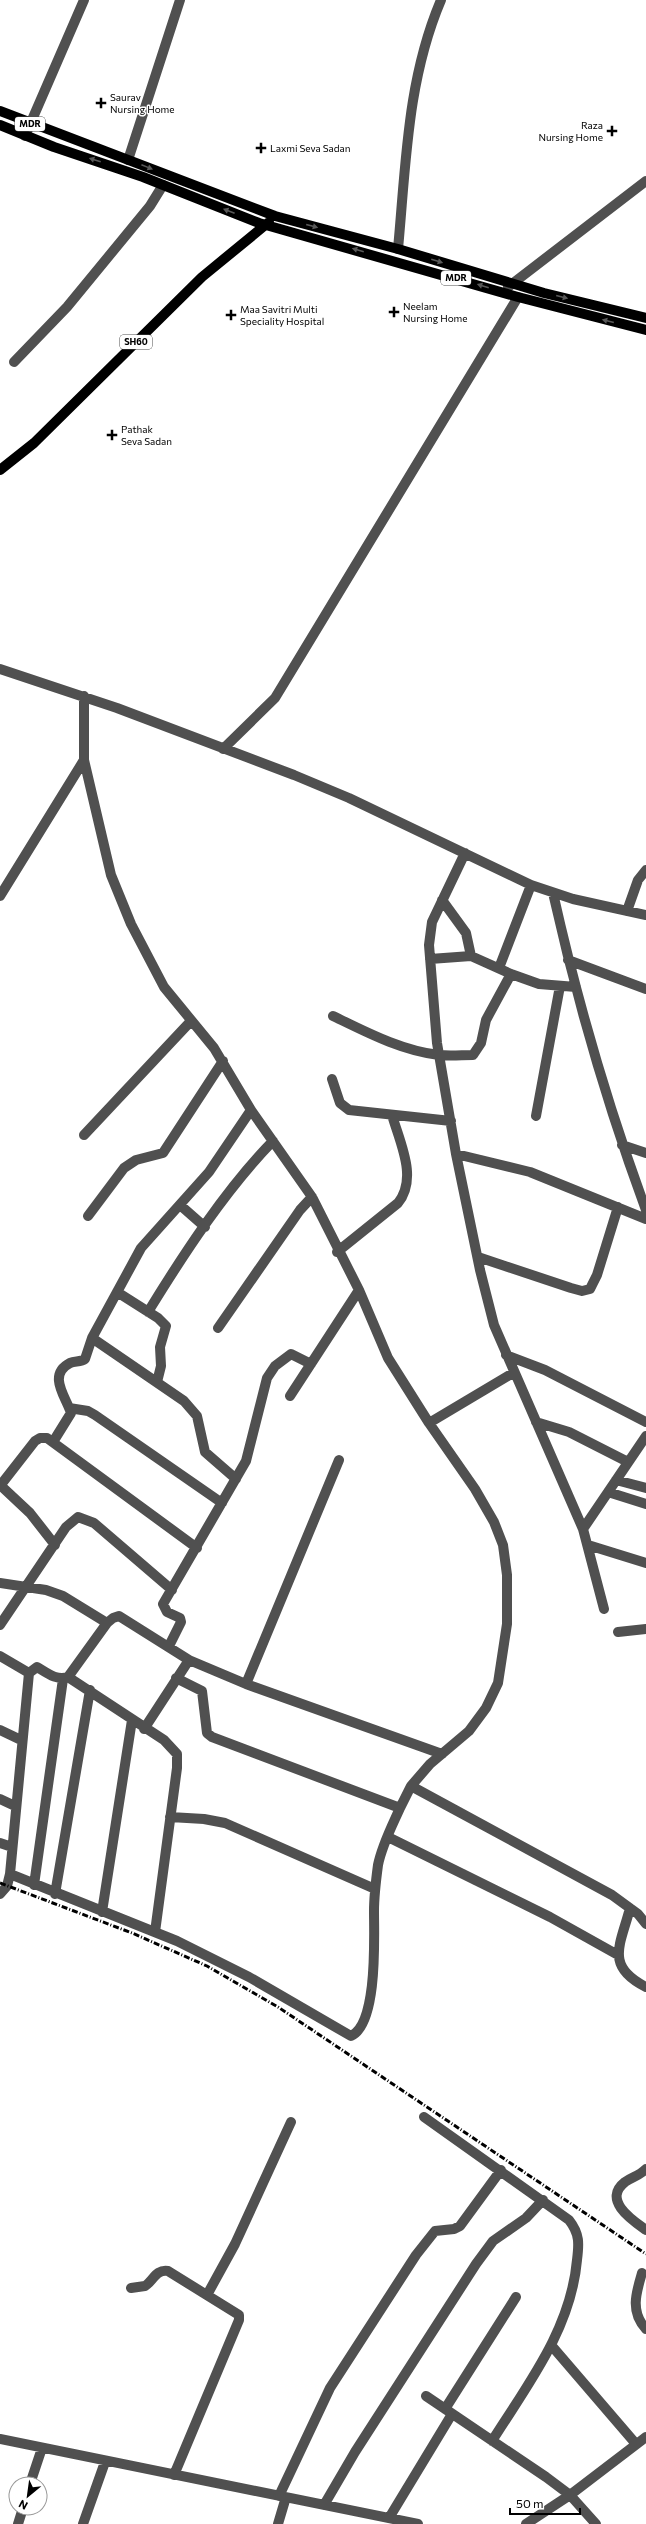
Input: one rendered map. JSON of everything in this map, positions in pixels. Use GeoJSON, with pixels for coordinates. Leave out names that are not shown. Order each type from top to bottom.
{"type":"FeatureCollection","features":[{"type":"Feature","properties":{"kind":"main road","name":"MDR"},"geometry":{"type":"LineString","coordinates":[[0,111],[274,216],[398,249],[513,284],[646,318]]}},
{"type":"Feature","properties":{"kind":"main road","name":"MDR"},"geometry":{"type":"LineString","coordinates":[[0,125],[54,147],[266,224],[518,297],[646,330]]}},
{"type":"Feature","properties":{"kind":"main road","name":"SH60"},"geometry":{"type":"LineString","coordinates":[[0,470],[34,443],[202,277],[274,216]]}},
{"type":"Feature","properties":{"kind":"street"},"geometry":{"type":"LineString","coordinates":[[25,136],[84,0]]}},
{"type":"Feature","properties":{"kind":"street"},"geometry":{"type":"LineString","coordinates":[[128,160],[180,0]]}},
{"type":"Feature","properties":{"kind":"street"},"geometry":{"type":"LineString","coordinates":[[398,249],[412,100],[418,65],[428,30],[441,0]]}},
{"type":"Feature","properties":{"kind":"street"},"geometry":{"type":"LineString","coordinates":[[502,292],[646,180]]}},
{"type":"Feature","properties":{"kind":"street"},"geometry":{"type":"LineString","coordinates":[[14,362],[67,307],[150,206],[164,186]]}},
{"type":"Feature","properties":{"kind":"street"},"geometry":{"type":"LineString","coordinates":[[223,749],[275,698],[518,297]]}},
{"type":"Feature","properties":{"kind":"street"},"geometry":{"type":"LineString","coordinates":[[0,669],[84,696],[350,798],[531,885],[553,893],[646,915]]}},
{"type":"Feature","properties":{"kind":"street"},"geometry":{"type":"LineString","coordinates":[[10,1874],[34,1886],[155,1932],[249,1977],[351,2036],[356,2034],[360,2028],[371,1994],[375,1889],[379,1864],[388,1837],[400,1808],[412,1786],[442,1754],[469,1731],[486,1708],[498,1684],[507,1624],[507,1575],[503,1545],[494,1522],[388,1358],[359,1290],[337,1252],[312,1197],[251,1110],[223,1061],[164,987],[116,888],[84,760],[84,696]]}},
{"type":"Feature","properties":{"kind":"street"},"geometry":{"type":"LineString","coordinates":[[0,896],[84,760]]}},
{"type":"Feature","properties":{"kind":"street"},"geometry":{"type":"LineString","coordinates":[[464,853],[432,922],[430,959],[439,1055],[456,1154],[494,1325],[513,1373],[583,1529],[604,1609]]}},
{"type":"Feature","properties":{"kind":"street"},"geometry":{"type":"LineString","coordinates":[[627,911],[638,880],[646,870]]}},
{"type":"Feature","properties":{"kind":"street"},"geometry":{"type":"LineString","coordinates":[[499,968],[531,885]]}},
{"type":"Feature","properties":{"kind":"street"},"geometry":{"type":"LineString","coordinates":[[553,893],[568,960],[622,1144],[646,1210]]}},
{"type":"Feature","properties":{"kind":"street"},"geometry":{"type":"LineString","coordinates":[[442,900],[466,933],[471,956]]}},
{"type":"Feature","properties":{"kind":"street"},"geometry":{"type":"LineString","coordinates":[[430,959],[471,956],[511,974],[539,984],[576,987]]}},
{"type":"Feature","properties":{"kind":"street"},"geometry":{"type":"LineString","coordinates":[[568,960],[646,989]]}},
{"type":"Feature","properties":{"kind":"street"},"geometry":{"type":"LineString","coordinates":[[333,1016],[397,1044],[439,1055],[473,1055],[478,1050],[486,1020],[511,974]]}},
{"type":"Feature","properties":{"kind":"street"},"geometry":{"type":"LineString","coordinates":[[536,1116],[560,986]]}},
{"type":"Feature","properties":{"kind":"street"},"geometry":{"type":"LineString","coordinates":[[84,1135],[191,1021]]}},
{"type":"Feature","properties":{"kind":"street"},"geometry":{"type":"LineString","coordinates":[[88,1216],[124,1168],[136,1160],[163,1153],[223,1061]]}},
{"type":"Feature","properties":{"kind":"street"},"geometry":{"type":"LineString","coordinates":[[332,1079],[340,1104],[345,1108],[392,1115],[451,1121]]}},
{"type":"Feature","properties":{"kind":"street"},"geometry":{"type":"LineString","coordinates":[[53,1442],[69,1418],[69,1408],[59,1386],[59,1377],[70,1363],[85,1359],[92,1338],[141,1248],[209,1172],[251,1110]]}},
{"type":"Feature","properties":{"kind":"street"},"geometry":{"type":"LineString","coordinates":[[337,1252],[398,1203],[405,1194],[408,1180],[407,1167],[392,1115]]}},
{"type":"Feature","properties":{"kind":"street"},"geometry":{"type":"LineString","coordinates":[[148,1312],[178,1264],[205,1227],[246,1172],[273,1141]]}},
{"type":"Feature","properties":{"kind":"street"},"geometry":{"type":"LineString","coordinates":[[622,1144],[646,1153]]}},
{"type":"Feature","properties":{"kind":"street"},"geometry":{"type":"LineString","coordinates":[[456,1154],[530,1172],[618,1207],[646,1220]]}},
{"type":"Feature","properties":{"kind":"street"},"geometry":{"type":"LineString","coordinates":[[218,1328],[300,1210],[312,1197]]}},
{"type":"Feature","properties":{"kind":"street"},"geometry":{"type":"LineString","coordinates":[[180,1205],[205,1227]]}},
{"type":"Feature","properties":{"kind":"street"},"geometry":{"type":"LineString","coordinates":[[478,1257],[571,1288],[582,1290],[590,1289],[597,1275],[618,1207]]}},
{"type":"Feature","properties":{"kind":"street"},"geometry":{"type":"LineString","coordinates":[[290,1396],[359,1290]]}},
{"type":"Feature","properties":{"kind":"street"},"geometry":{"type":"LineString","coordinates":[[117,1292],[148,1312],[166,1326],[160,1346],[160,1366],[157,1382]]}},
{"type":"Feature","properties":{"kind":"street"},"geometry":{"type":"LineString","coordinates":[[92,1338],[157,1382],[191,1408],[197,1416],[205,1452],[236,1479]]}},
{"type":"Feature","properties":{"kind":"street"},"geometry":{"type":"LineString","coordinates":[[169,1646],[181,1622],[180,1618],[163,1608],[163,1604],[197,1548],[250,1451],[268,1378],[275,1366],[291,1354],[311,1364]]}},
{"type":"Feature","properties":{"kind":"street"},"geometry":{"type":"LineString","coordinates":[[506,1355],[545,1370],[646,1422]]}},
{"type":"Feature","properties":{"kind":"street"},"geometry":{"type":"LineString","coordinates":[[429,1423],[513,1373]]}},
{"type":"Feature","properties":{"kind":"street"},"geometry":{"type":"LineString","coordinates":[[69,1408],[88,1411],[95,1415],[222,1503]]}},
{"type":"Feature","properties":{"kind":"street"},"geometry":{"type":"LineString","coordinates":[[536,1422],[569,1432],[628,1462]]}},
{"type":"Feature","properties":{"kind":"street"},"geometry":{"type":"LineString","coordinates":[[583,1529],[646,1436]]}},
{"type":"Feature","properties":{"kind":"street"},"geometry":{"type":"LineString","coordinates":[[55,1545],[30,1513],[0,1486],[35,1441],[40,1438],[47,1438],[53,1442],[197,1548]]}},
{"type":"Feature","properties":{"kind":"street"},"geometry":{"type":"LineString","coordinates":[[246,1684],[339,1460]]}},
{"type":"Feature","properties":{"kind":"street"},"geometry":{"type":"LineString","coordinates":[[616,1480],[646,1488]]}},
{"type":"Feature","properties":{"kind":"street"},"geometry":{"type":"LineString","coordinates":[[608,1492],[646,1504]]}},
{"type":"Feature","properties":{"kind":"street"},"geometry":{"type":"LineString","coordinates":[[0,1625],[72,1521],[78,1517],[86,1518],[94,1523],[172,1590]]}},
{"type":"Feature","properties":{"kind":"street"},"geometry":{"type":"LineString","coordinates":[[588,1545],[646,1563]]}},
{"type":"Feature","properties":{"kind":"street"},"geometry":{"type":"LineString","coordinates":[[0,1583],[26,1586],[63,1596],[107,1623]]}},
{"type":"Feature","properties":{"kind":"street"},"geometry":{"type":"LineString","coordinates":[[34,1886],[65,1678],[107,1623],[113,1618],[119,1616],[169,1646],[189,1660],[246,1684],[442,1754]]}},
{"type":"Feature","properties":{"kind":"street"},"geometry":{"type":"LineString","coordinates":[[618,1632],[646,1629]]}},
{"type":"Feature","properties":{"kind":"street"},"geometry":{"type":"LineString","coordinates":[[0,1656],[29,1673]]}},
{"type":"Feature","properties":{"kind":"street"},"geometry":{"type":"LineString","coordinates":[[144,1729],[189,1660]]}},
{"type":"Feature","properties":{"kind":"street"},"geometry":{"type":"LineString","coordinates":[[29,1673],[37,1668],[65,1678],[90,1690],[144,1729],[164,1740],[177,1754],[155,1932]]}},
{"type":"Feature","properties":{"kind":"street"},"geometry":{"type":"LineString","coordinates":[[0,1894],[8,1886],[10,1874],[21,1740],[29,1673]]}},
{"type":"Feature","properties":{"kind":"street"},"geometry":{"type":"LineString","coordinates":[[176,1678],[202,1691],[207,1733],[212,1737],[400,1808]]}},
{"type":"Feature","properties":{"kind":"street"},"geometry":{"type":"LineString","coordinates":[[55,1894],[90,1690]]}},
{"type":"Feature","properties":{"kind":"street"},"geometry":{"type":"LineString","coordinates":[[102,1912],[132,1720]]}},
{"type":"Feature","properties":{"kind":"street"},"geometry":{"type":"LineString","coordinates":[[0,1730],[21,1740]]}},
{"type":"Feature","properties":{"kind":"street"},"geometry":{"type":"LineString","coordinates":[[412,1786],[612,1895],[630,1908],[646,1924]]}},
{"type":"Feature","properties":{"kind":"street"},"geometry":{"type":"LineString","coordinates":[[0,1799],[16,1806]]}},
{"type":"Feature","properties":{"kind":"street"},"geometry":{"type":"LineString","coordinates":[[170,1817],[208,1819],[225,1824],[375,1889]]}},
{"type":"Feature","properties":{"kind":"street"},"geometry":{"type":"LineString","coordinates":[[388,1837],[550,1917],[618,1954]]}},
{"type":"Feature","properties":{"kind":"street"},"geometry":{"type":"LineString","coordinates":[[0,1843],[12,1848]]}},
{"type":"Feature","properties":{"kind":"street"},"geometry":{"type":"LineString","coordinates":[[630,1908],[618,1954],[619,1964],[623,1971],[646,1987]]}},
{"type":"Feature","properties":{"kind":"street"},"geometry":{"type":"LineString","coordinates":[[424,2117],[501,2170],[569,2220],[577,2229],[579,2238],[576,2274],[570,2300],[551,2345],[492,2441]]}},
{"type":"Feature","properties":{"kind":"street"},"geometry":{"type":"LineString","coordinates":[[207,2295],[235,2244],[291,2122]]}},
{"type":"Feature","properties":{"kind":"street"},"geometry":{"type":"LineString","coordinates":[[646,2169],[623,2183],[616,2196],[624,2214],[646,2230]]}},
{"type":"Feature","properties":{"kind":"street"},"geometry":{"type":"LineString","coordinates":[[278,2524],[282,2497],[330,2388],[416,2255],[435,2231],[454,2229],[460,2226],[501,2170]]}},
{"type":"Feature","properties":{"kind":"street"},"geometry":{"type":"LineString","coordinates":[[324,2505],[355,2452],[476,2264],[493,2241],[526,2218],[543,2200]]}},
{"type":"Feature","properties":{"kind":"street"},"geometry":{"type":"LineString","coordinates":[[132,2288],[145,2286],[162,2270],[236,2311],[239,2315],[239,2320],[174,2475]]}},
{"type":"Feature","properties":{"kind":"street"},"geometry":{"type":"LineString","coordinates":[[642,2272],[635,2307],[640,2322],[646,2328]]}},
{"type":"Feature","properties":{"kind":"street"},"geometry":{"type":"LineString","coordinates":[[389,2518],[516,2297]]}},
{"type":"Feature","properties":{"kind":"street"},"geometry":{"type":"LineString","coordinates":[[551,2345],[636,2444]]}},
{"type":"Feature","properties":{"kind":"street"},"geometry":{"type":"LineString","coordinates":[[426,2396],[570,2495],[596,2524]]}},
{"type":"Feature","properties":{"kind":"street"},"geometry":{"type":"LineString","coordinates":[[526,2524],[570,2495],[646,2437]]}},
{"type":"Feature","properties":{"kind":"street"},"geometry":{"type":"LineString","coordinates":[[0,2439],[105,2462],[418,2524]]}},
{"type":"Feature","properties":{"kind":"street"},"geometry":{"type":"LineString","coordinates":[[33,2476],[42,2448]]}},
{"type":"Feature","properties":{"kind":"street"},"geometry":{"type":"LineString","coordinates":[[83,2524],[105,2462]]}},
{"type":"Feature","properties":{"kind":"railway"},"geometry":{"type":"LineString","coordinates":[[0,1883],[132,1933],[207,1966],[278,2007],[646,2254]]}},
{"type":"Feature","properties":{"kind":"place","name":"Saurav Nursing Home"},"geometry":{"type":"Point","coordinates":[101,103]}},
{"type":"Feature","properties":{"kind":"place","name":"Raza Nursing Home"},"geometry":{"type":"Point","coordinates":[612,131]}},
{"type":"Feature","properties":{"kind":"place","name":"Laxmi Seva Sadan"},"geometry":{"type":"Point","coordinates":[261,148]}},
{"type":"Feature","properties":{"kind":"place","name":"Neelam Nursing Home"},"geometry":{"type":"Point","coordinates":[394,312]}},
{"type":"Feature","properties":{"kind":"place","name":"Maa Savitri Multi Speciality Hospital"},"geometry":{"type":"Point","coordinates":[231,315]}},
{"type":"Feature","properties":{"kind":"place","name":"Pathak Seva Sadan"},"geometry":{"type":"Point","coordinates":[112,435]}}]}
